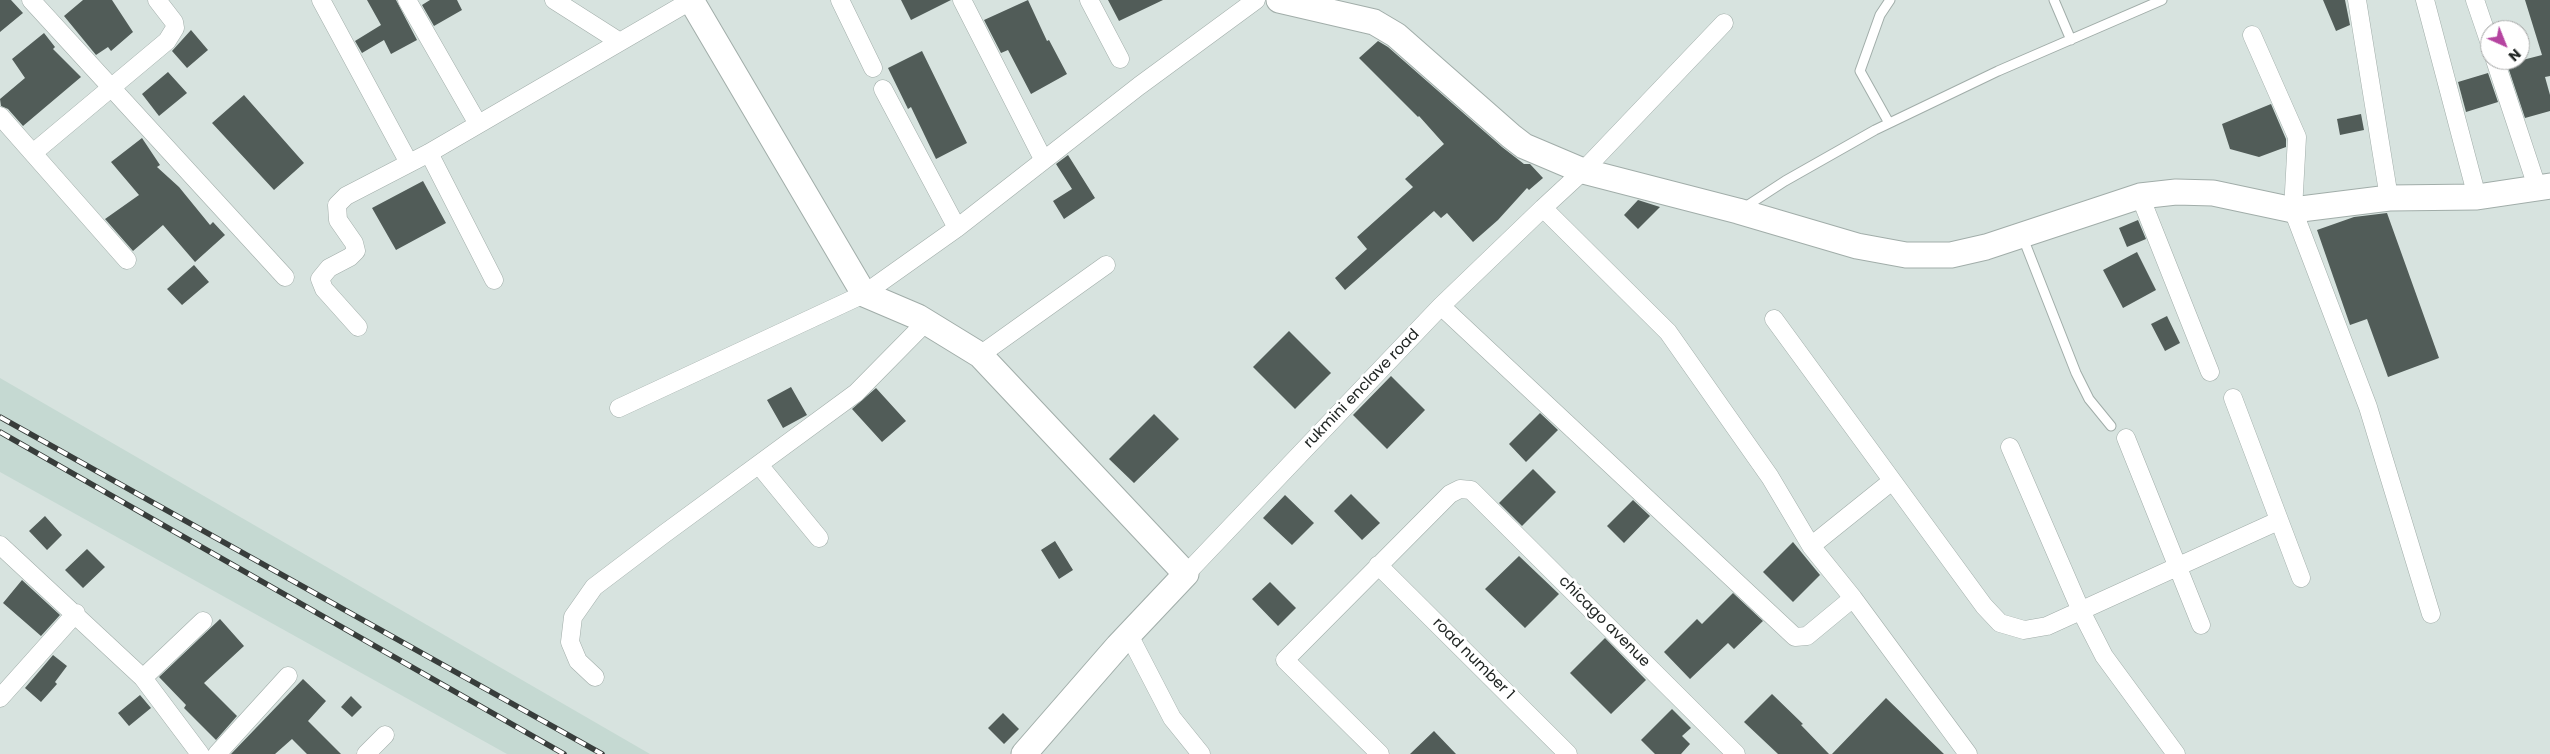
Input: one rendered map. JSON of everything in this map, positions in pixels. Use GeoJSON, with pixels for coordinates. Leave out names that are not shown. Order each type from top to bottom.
{"type":"FeatureCollection","features":[{"type":"Feature","properties":{"kind":"street"},"geometry":{"type":"LineString","coordinates":[[31,0],[285,277]]}},
{"type":"Feature","properties":{"kind":"street"},"geometry":{"type":"LineString","coordinates":[[32,153],[172,34],[175,28],[174,22],[157,0]]}},
{"type":"Feature","properties":{"kind":"street"},"geometry":{"type":"LineString","coordinates":[[321,0],[409,164]]}},
{"type":"Feature","properties":{"kind":"street"},"geometry":{"type":"LineString","coordinates":[[407,0],[478,124]]}},
{"type":"Feature","properties":{"kind":"street"},"geometry":{"type":"LineString","coordinates":[[554,0],[620,42]]}},
{"type":"Feature","properties":{"kind":"street"},"geometry":{"type":"LineString","coordinates":[[358,327],[324,289],[320,279],[329,268],[350,257],[356,251],[354,243],[338,220],[337,205],[346,196],[429,153],[692,0],[864,294],[926,322],[980,355],[1186,574],[1129,635],[1024,754]]}},
{"type":"Feature","properties":{"kind":"street"},"geometry":{"type":"LineString","coordinates":[[840,0],[874,68]]}},
{"type":"Feature","properties":{"kind":"street"},"geometry":{"type":"LineString","coordinates":[[962,0],[1043,159]]}},
{"type":"Feature","properties":{"kind":"street"},"geometry":{"type":"LineString","coordinates":[[1089,0],[1120,59]]}},
{"type":"Feature","properties":{"kind":"street"},"geometry":{"type":"LineString","coordinates":[[619,408],[864,294],[956,228],[1043,159],[1256,0]]}},
{"type":"Feature","properties":{"kind":"street"},"geometry":{"type":"LineString","coordinates":[[2356,0],[2389,198]]}},
{"type":"Feature","properties":{"kind":"street"},"geometry":{"type":"LineString","coordinates":[[2425,0],[2477,197]]}},
{"type":"Feature","properties":{"kind":"street"},"geometry":{"type":"LineString","coordinates":[[2476,0],[2482,20]]}},
{"type":"Feature","properties":{"kind":"street"},"geometry":{"type":"LineString","coordinates":[[1292,1],[1374,22],[1396,35],[1487,118],[1517,141],[1583,171],[1857,246],[1906,255],[1951,255],[1986,247],[2140,196],[2176,192],[2213,193],[2293,210],[2389,198],[2477,197],[2543,186],[2499,70]]}},
{"type":"Feature","properties":{"kind":"street","name":"rukmini enclave road"},"geometry":{"type":"LineString","coordinates":[[1186,574],[1441,306],[1583,171],[1724,23]]}},
{"type":"Feature","properties":{"kind":"street"},"geometry":{"type":"LineString","coordinates":[[2252,35],[2297,137],[2293,210],[2368,407],[2432,614]]}},
{"type":"Feature","properties":{"kind":"street"},"geometry":{"type":"LineString","coordinates":[[883,89],[956,228]]}},
{"type":"Feature","properties":{"kind":"street"},"geometry":{"type":"LineString","coordinates":[[0,116],[127,260]]}},
{"type":"Feature","properties":{"kind":"street"},"geometry":{"type":"LineString","coordinates":[[429,153],[494,280]]}},
{"type":"Feature","properties":{"kind":"street"},"geometry":{"type":"LineString","coordinates":[[2140,196],[2210,372]]}},
{"type":"Feature","properties":{"kind":"street"},"geometry":{"type":"LineString","coordinates":[[1543,208],[1668,332],[1770,477],[1812,546],[1853,598],[1968,754]]}},
{"type":"Feature","properties":{"kind":"street"},"geometry":{"type":"LineString","coordinates":[[980,355],[1106,264]]}},
{"type":"Feature","properties":{"kind":"street"},"geometry":{"type":"LineString","coordinates":[[1441,306],[1795,637],[1807,636],[1853,598]]}},
{"type":"Feature","properties":{"kind":"street"},"geometry":{"type":"LineString","coordinates":[[1774,319],[1984,606],[2000,623],[2024,630],[2047,626],[2278,521]]}},
{"type":"Feature","properties":{"kind":"street"},"geometry":{"type":"LineString","coordinates":[[595,677],[578,661],[570,642],[573,617],[594,588],[664,534],[856,393],[926,322]]}},
{"type":"Feature","properties":{"kind":"street"},"geometry":{"type":"LineString","coordinates":[[2234,398],[2278,521],[2301,578]]}},
{"type":"Feature","properties":{"kind":"street"},"geometry":{"type":"LineString","coordinates":[[2126,438],[2201,625]]}},
{"type":"Feature","properties":{"kind":"street"},"geometry":{"type":"LineString","coordinates":[[2010,447],[2081,611],[2104,656],[2176,754]]}},
{"type":"Feature","properties":{"kind":"street"},"geometry":{"type":"LineString","coordinates":[[759,465],[820,538]]}},
{"type":"Feature","properties":{"kind":"street"},"geometry":{"type":"LineString","coordinates":[[1812,546],[1892,481]]}},
{"type":"Feature","properties":{"kind":"street","name":"chicago avenue"},"geometry":{"type":"LineString","coordinates":[[1378,564],[1450,494],[1460,489],[1471,490],[1736,754]]}},
{"type":"Feature","properties":{"kind":"street"},"geometry":{"type":"LineString","coordinates":[[0,545],[143,678],[200,754]]}},
{"type":"Feature","properties":{"kind":"street"},"geometry":{"type":"LineString","coordinates":[[1378,564],[1285,660],[1380,754]]}},
{"type":"Feature","properties":{"kind":"street","name":"road number 1"},"geometry":{"type":"LineString","coordinates":[[1378,564],[1568,754]]}},
{"type":"Feature","properties":{"kind":"street"},"geometry":{"type":"LineString","coordinates":[[0,698],[76,614]]}},
{"type":"Feature","properties":{"kind":"street"},"geometry":{"type":"LineString","coordinates":[[143,678],[203,621]]}},
{"type":"Feature","properties":{"kind":"street"},"geometry":{"type":"LineString","coordinates":[[1129,635],[1172,718],[1201,754]]}},
{"type":"Feature","properties":{"kind":"street"},"geometry":{"type":"LineString","coordinates":[[217,754],[288,676]]}},
{"type":"Feature","properties":{"kind":"street"},"geometry":{"type":"LineString","coordinates":[[366,754],[385,735]]}},
{"type":"Feature","properties":{"kind":"lane"},"geometry":{"type":"LineString","coordinates":[[1889,123],[1860,71],[1880,16],[1890,0]]}},
{"type":"Feature","properties":{"kind":"lane"},"geometry":{"type":"LineString","coordinates":[[2054,0],[2071,40]]}},
{"type":"Feature","properties":{"kind":"lane"},"geometry":{"type":"LineString","coordinates":[[1738,212],[1785,181],[1889,123],[1998,71],[2162,0]]}},
{"type":"Feature","properties":{"kind":"lane"},"geometry":{"type":"LineString","coordinates":[[2022,235],[2088,399],[2112,426]]}},
{"type":"Feature","properties":{"kind":"shaded area"},"geometry":{"type":"Polygon","coordinates":[[[0,378],[650,754],[507,754],[0,472],[0,378]]]}},
{"type":"Feature","properties":{"kind":"building"},"geometry":{"type":"Polygon","coordinates":[[[0,0],[11,0],[23,13],[0,32],[0,0]]]}},
{"type":"Feature","properties":{"kind":"building"},"geometry":{"type":"Polygon","coordinates":[[[83,0],[112,0],[133,32],[111,51],[108,47],[96,55],[64,16],[83,0]]]}},
{"type":"Feature","properties":{"kind":"building"},"geometry":{"type":"Polygon","coordinates":[[[367,0],[396,0],[417,40],[391,54],[384,40],[362,53],[355,41],[381,25],[367,0]]]}},
{"type":"Feature","properties":{"kind":"building"},"geometry":{"type":"Polygon","coordinates":[[[430,0],[457,0],[462,10],[434,26],[422,5],[430,0]]]}},
{"type":"Feature","properties":{"kind":"building"},"geometry":{"type":"Polygon","coordinates":[[[901,0],[951,0],[911,20],[901,0]]]}},
{"type":"Feature","properties":{"kind":"building"},"geometry":{"type":"Polygon","coordinates":[[[1028,0],[1047,41],[1049,40],[1067,74],[1031,94],[1008,50],[1001,53],[984,20],[1028,0]]]}},
{"type":"Feature","properties":{"kind":"building"},"geometry":{"type":"Polygon","coordinates":[[[1108,0],[1163,0],[1119,21],[1108,0]]]}},
{"type":"Feature","properties":{"kind":"building"},"geometry":{"type":"Polygon","coordinates":[[[2323,0],[2345,0],[2350,25],[2336,31],[2323,0]]]}},
{"type":"Feature","properties":{"kind":"building"},"geometry":{"type":"Polygon","coordinates":[[[2525,0],[2550,0],[2550,76],[2545,77],[2550,95],[2550,111],[2525,118],[2509,70],[2530,70],[2530,58],[2542,55],[2525,0]]]}},
{"type":"Feature","properties":{"kind":"building"},"geometry":{"type":"Polygon","coordinates":[[[191,30],[208,50],[187,68],[172,51],[191,30]]]}},
{"type":"Feature","properties":{"kind":"building"},"geometry":{"type":"Polygon","coordinates":[[[44,33],[55,47],[53,49],[81,77],[23,126],[8,109],[1,106],[0,99],[25,78],[12,59],[44,33]]]}},
{"type":"Feature","properties":{"kind":"building"},"geometry":{"type":"Polygon","coordinates":[[[1378,41],[1388,47],[1502,147],[1524,164],[1530,164],[1543,178],[1529,190],[1527,188],[1498,220],[1473,242],[1447,213],[1441,218],[1434,211],[1345,290],[1335,278],[1367,249],[1357,237],[1413,187],[1405,179],[1444,144],[1419,116],[1359,58],[1378,41]]]}},
{"type":"Feature","properties":{"kind":"building"},"geometry":{"type":"Polygon","coordinates":[[[922,51],[967,143],[936,159],[911,107],[908,109],[888,68],[922,51]]]}},
{"type":"Feature","properties":{"kind":"building"},"geometry":{"type":"Polygon","coordinates":[[[168,72],[187,93],[159,116],[142,94],[168,72]]]}},
{"type":"Feature","properties":{"kind":"building"},"geometry":{"type":"Polygon","coordinates":[[[2488,73],[2498,102],[2466,112],[2458,82],[2488,73]]]}},
{"type":"Feature","properties":{"kind":"building"},"geometry":{"type":"Polygon","coordinates":[[[244,95],[304,163],[274,190],[212,123],[244,95]]]}},
{"type":"Feature","properties":{"kind":"building"},"geometry":{"type":"Polygon","coordinates":[[[2271,104],[2286,139],[2286,147],[2259,157],[2230,149],[2222,124],[2271,104]]]}},
{"type":"Feature","properties":{"kind":"building"},"geometry":{"type":"Polygon","coordinates":[[[2361,114],[2364,130],[2340,135],[2337,119],[2361,114]]]}},
{"type":"Feature","properties":{"kind":"building"},"geometry":{"type":"Polygon","coordinates":[[[142,138],[160,165],[157,167],[179,187],[210,225],[213,222],[225,235],[195,262],[163,225],[133,251],[105,219],[139,195],[111,162],[142,138]]]}},
{"type":"Feature","properties":{"kind":"building"},"geometry":{"type":"Polygon","coordinates":[[[1068,155],[1095,198],[1064,219],[1053,201],[1072,189],[1056,164],[1068,155]]]}},
{"type":"Feature","properties":{"kind":"building"},"geometry":{"type":"Polygon","coordinates":[[[423,181],[446,223],[396,250],[372,208],[423,181]]]}},
{"type":"Feature","properties":{"kind":"building"},"geometry":{"type":"Polygon","coordinates":[[[1638,200],[1660,207],[1638,229],[1624,215],[1638,200]]]}},
{"type":"Feature","properties":{"kind":"building"},"geometry":{"type":"Polygon","coordinates":[[[2387,213],[2439,358],[2388,377],[2367,319],[2350,325],[2317,230],[2354,217],[2387,213]]]}},
{"type":"Feature","properties":{"kind":"building"},"geometry":{"type":"Polygon","coordinates":[[[2138,220],[2146,239],[2127,247],[2119,228],[2138,220]]]}},
{"type":"Feature","properties":{"kind":"building"},"geometry":{"type":"Polygon","coordinates":[[[2137,252],[2156,290],[2123,308],[2103,270],[2137,252]]]}},
{"type":"Feature","properties":{"kind":"building"},"geometry":{"type":"Polygon","coordinates":[[[194,265],[209,282],[182,305],[167,289],[194,265]]]}},
{"type":"Feature","properties":{"kind":"building"},"geometry":{"type":"Polygon","coordinates":[[[2167,316],[2180,343],[2165,351],[2151,324],[2167,316]]]}},
{"type":"Feature","properties":{"kind":"building"},"geometry":{"type":"Polygon","coordinates":[[[1289,331],[1331,373],[1295,409],[1253,367],[1289,331]]]}},
{"type":"Feature","properties":{"kind":"building"},"geometry":{"type":"Polygon","coordinates":[[[1391,376],[1425,410],[1387,449],[1353,415],[1391,376]]]}},
{"type":"Feature","properties":{"kind":"building"},"geometry":{"type":"Polygon","coordinates":[[[791,387],[807,415],[783,428],[767,400],[791,387]]]}},
{"type":"Feature","properties":{"kind":"building"},"geometry":{"type":"Polygon","coordinates":[[[876,388],[906,421],[882,442],[852,409],[876,388]]]}},
{"type":"Feature","properties":{"kind":"building"},"geometry":{"type":"Polygon","coordinates":[[[1540,413],[1558,430],[1526,462],[1509,444],[1540,413]]]}},
{"type":"Feature","properties":{"kind":"building"},"geometry":{"type":"Polygon","coordinates":[[[1154,414],[1179,439],[1134,483],[1109,459],[1154,414]]]}},
{"type":"Feature","properties":{"kind":"building"},"geometry":{"type":"Polygon","coordinates":[[[1533,469],[1556,492],[1522,526],[1499,503],[1533,469]]]}},
{"type":"Feature","properties":{"kind":"building"},"geometry":{"type":"Polygon","coordinates":[[[1351,494],[1380,523],[1362,540],[1334,511],[1351,494]]]}},
{"type":"Feature","properties":{"kind":"building"},"geometry":{"type":"Polygon","coordinates":[[[1285,495],[1314,523],[1292,545],[1263,518],[1285,495]]]}},
{"type":"Feature","properties":{"kind":"building"},"geometry":{"type":"Polygon","coordinates":[[[1633,500],[1650,516],[1624,543],[1607,526],[1633,500]]]}},
{"type":"Feature","properties":{"kind":"building"},"geometry":{"type":"Polygon","coordinates":[[[45,516],[62,535],[47,550],[29,531],[45,516]]]}},
{"type":"Feature","properties":{"kind":"building"},"geometry":{"type":"Polygon","coordinates":[[[1055,541],[1073,570],[1059,579],[1041,550],[1055,541]]]}},
{"type":"Feature","properties":{"kind":"building"},"geometry":{"type":"Polygon","coordinates":[[[1793,542],[1820,575],[1793,602],[1763,572],[1793,542]]]}},
{"type":"Feature","properties":{"kind":"building"},"geometry":{"type":"Polygon","coordinates":[[[87,549],[105,567],[83,588],[65,570],[87,549]]]}},
{"type":"Feature","properties":{"kind":"building"},"geometry":{"type":"Polygon","coordinates":[[[1519,556],[1559,594],[1525,628],[1485,589],[1519,556]]]}},
{"type":"Feature","properties":{"kind":"building"},"geometry":{"type":"Polygon","coordinates":[[[22,580],[60,615],[41,636],[3,603],[22,580]]]}},
{"type":"Feature","properties":{"kind":"building"},"geometry":{"type":"Polygon","coordinates":[[[1270,582],[1296,608],[1278,626],[1252,599],[1270,582]]]}},
{"type":"Feature","properties":{"kind":"building"},"geometry":{"type":"Polygon","coordinates":[[[1733,593],[1763,621],[1734,649],[1728,643],[1690,679],[1664,652],[1697,619],[1702,624],[1733,593]]]}},
{"type":"Feature","properties":{"kind":"building"},"geometry":{"type":"Polygon","coordinates":[[[220,619],[244,646],[204,683],[237,716],[216,740],[184,708],[186,705],[159,677],[220,619]]]}},
{"type":"Feature","properties":{"kind":"building"},"geometry":{"type":"Polygon","coordinates":[[[1605,638],[1646,680],[1611,714],[1570,673],[1605,638]]]}},
{"type":"Feature","properties":{"kind":"building"},"geometry":{"type":"Polygon","coordinates":[[[53,655],[67,666],[55,682],[57,684],[41,702],[25,688],[53,655]]]}},
{"type":"Feature","properties":{"kind":"building"},"geometry":{"type":"Polygon","coordinates":[[[303,679],[326,701],[308,721],[341,754],[307,754],[292,739],[275,754],[231,754],[303,679]]]}},
{"type":"Feature","properties":{"kind":"building"},"geometry":{"type":"Polygon","coordinates":[[[1772,694],[1803,724],[1801,725],[1829,754],[1778,754],[1744,722],[1772,694]]]}},
{"type":"Feature","properties":{"kind":"building"},"geometry":{"type":"Polygon","coordinates":[[[140,695],[151,708],[129,726],[118,713],[140,695]]]}},
{"type":"Feature","properties":{"kind":"building"},"geometry":{"type":"Polygon","coordinates":[[[351,696],[362,707],[352,717],[341,707],[351,696]]]}},
{"type":"Feature","properties":{"kind":"building"},"geometry":{"type":"Polygon","coordinates":[[[1886,698],[1944,754],[1832,754],[1886,698]]]}},
{"type":"Feature","properties":{"kind":"building"},"geometry":{"type":"Polygon","coordinates":[[[1672,709],[1691,728],[1682,736],[1690,744],[1681,754],[1655,754],[1641,740],[1672,709]]]}},
{"type":"Feature","properties":{"kind":"building"},"geometry":{"type":"Polygon","coordinates":[[[1003,713],[1019,729],[1004,744],[988,728],[1003,713]]]}},
{"type":"Feature","properties":{"kind":"building"},"geometry":{"type":"Polygon","coordinates":[[[1434,731],[1456,754],[1410,754],[1434,731]]]}},
{"type":"Feature","properties":{"kind":"railway"},"geometry":{"type":"LineString","coordinates":[[0,417],[602,754]]}},
{"type":"Feature","properties":{"kind":"railway"},"geometry":{"type":"LineString","coordinates":[[0,432],[564,754]]}}]}
